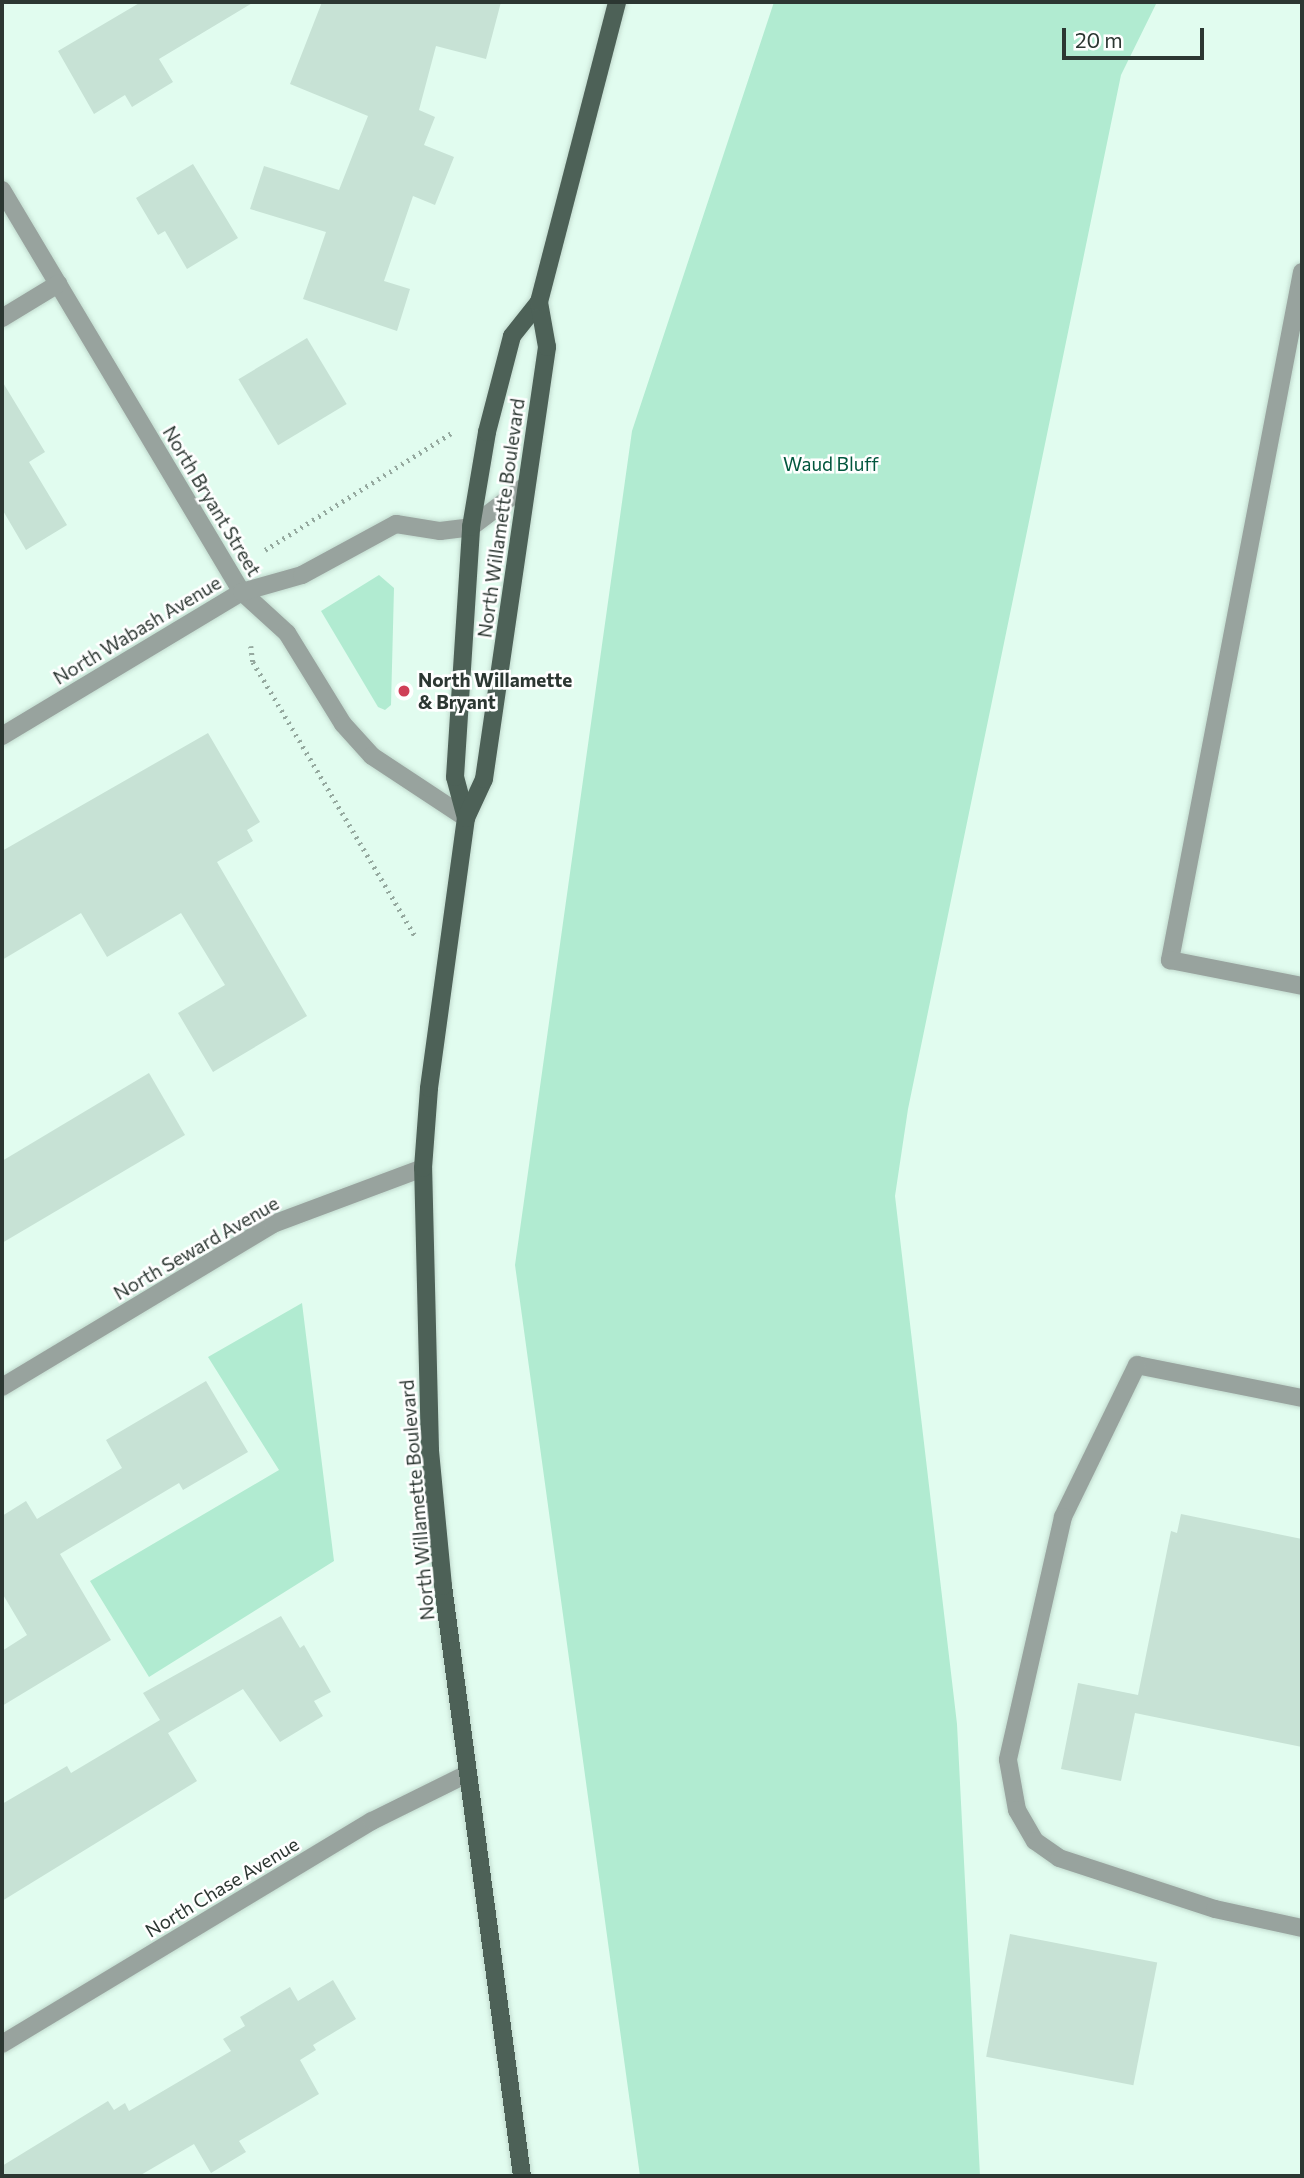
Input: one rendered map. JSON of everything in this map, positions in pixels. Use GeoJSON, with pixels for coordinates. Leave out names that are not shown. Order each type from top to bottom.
{"type":"FeatureCollection","features":[{"type":"Feature","properties":{"kind":"main road","name":"North Willamette Boulevard"},"geometry":{"type":"LineString","coordinates":[[466,818],[455,777],[471,527],[487,432],[512,336],[539,302],[617,2]]}},
{"type":"Feature","properties":{"kind":"main road","name":"North Willamette Boulevard"},"geometry":{"type":"LineString","coordinates":[[522,2176],[467,1774],[430,1450],[423,1168],[442,982],[466,818],[484,779],[524,487],[547,347],[539,302]]}},
{"type":"Feature","properties":{"kind":"street","name":"North Bryant Street"},"geometry":{"type":"LineString","coordinates":[[2,190],[242,592],[288,633],[343,724],[372,756],[466,818]]}},
{"type":"Feature","properties":{"kind":"street"},"geometry":{"type":"LineString","coordinates":[[1302,272],[1170,960],[1302,986]]}},
{"type":"Feature","properties":{"kind":"street"},"geometry":{"type":"LineString","coordinates":[[2,318],[58,284]]}},
{"type":"Feature","properties":{"kind":"street"},"geometry":{"type":"LineString","coordinates":[[471,527],[524,487]]}},
{"type":"Feature","properties":{"kind":"street","name":"North Wabash Avenue"},"geometry":{"type":"LineString","coordinates":[[2,736],[242,592],[302,575],[396,524],[440,531],[471,527]]}},
{"type":"Feature","properties":{"kind":"street","name":"North Seward Avenue"},"geometry":{"type":"LineString","coordinates":[[2,1387],[273,1224],[423,1168]]}},
{"type":"Feature","properties":{"kind":"street"},"geometry":{"type":"LineString","coordinates":[[1302,1398],[1137,1365],[1063,1517],[1008,1760],[1017,1810],[1035,1841],[1059,1858],[1215,1909],[1302,1928]]}},
{"type":"Feature","properties":{"kind":"street","name":"North Chase Avenue"},"geometry":{"type":"LineString","coordinates":[[2,2044],[372,1821],[467,1774]]}},
{"type":"Feature","properties":{"kind":"path"},"geometry":{"type":"LineString","coordinates":[[271,544],[460,428]]}},
{"type":"Feature","properties":{"kind":"path"},"geometry":{"type":"LineString","coordinates":[[253,662],[442,982]]}},
{"type":"Feature","properties":{"kind":"green space","name":"Waud Bluff"},"geometry":{"type":"Polygon","coordinates":[[[774,2],[1157,2],[1121,75],[908,1109],[895,1196],[957,1724],[980,2176],[640,2176],[515,1265],[632,431],[774,2]]]}},
{"type":"Feature","properties":{"kind":"green space"},"geometry":{"type":"Polygon","coordinates":[[[379,575],[394,588],[391,705],[385,710],[378,707],[321,611],[379,575]]]}},
{"type":"Feature","properties":{"kind":"green space"},"geometry":{"type":"Polygon","coordinates":[[[302,1303],[334,1561],[149,1677],[90,1581],[279,1470],[208,1357],[302,1303]]]}},
{"type":"Feature","properties":{"kind":"building"},"geometry":{"type":"Polygon","coordinates":[[[141,2],[254,2],[159,59],[173,82],[132,107],[125,95],[94,114],[58,51],[141,2]]]}},
{"type":"Feature","properties":{"kind":"building"},"geometry":{"type":"Polygon","coordinates":[[[322,2],[501,2],[486,59],[436,46],[419,110],[435,117],[424,145],[454,157],[435,205],[413,196],[384,281],[410,289],[397,331],[303,299],[326,232],[250,209],[264,166],[339,190],[368,116],[290,84],[322,2]]]}},
{"type":"Feature","properties":{"kind":"building"},"geometry":{"type":"Polygon","coordinates":[[[193,164],[238,238],[187,269],[165,231],[158,235],[136,198],[193,164]]]}},
{"type":"Feature","properties":{"kind":"building"},"geometry":{"type":"Polygon","coordinates":[[[307,338],[347,404],[278,445],[238,379],[307,338]]]}},
{"type":"Feature","properties":{"kind":"building"},"geometry":{"type":"Polygon","coordinates":[[[2,381],[45,452],[29,462],[67,525],[26,550],[2,509],[2,381]]]}},
{"type":"Feature","properties":{"kind":"building"},"geometry":{"type":"Polygon","coordinates":[[[208,733],[260,822],[247,830],[253,841],[217,862],[307,1016],[213,1072],[178,1013],[225,985],[181,913],[107,957],[81,913],[2,960],[2,851],[208,733]]]}},
{"type":"Feature","properties":{"kind":"building"},"geometry":{"type":"Polygon","coordinates":[[[149,1073],[185,1135],[2,1243],[2,1161],[149,1073]]]}},
{"type":"Feature","properties":{"kind":"building"},"geometry":{"type":"Polygon","coordinates":[[[206,1381],[248,1452],[183,1490],[179,1483],[60,1554],[111,1640],[2,1706],[2,1651],[27,1635],[2,1593],[2,1516],[26,1501],[37,1519],[122,1468],[106,1440],[206,1381]]]}},
{"type":"Feature","properties":{"kind":"building"},"geometry":{"type":"Polygon","coordinates":[[[1181,1514],[1302,1539],[1302,1747],[1135,1713],[1121,1781],[1061,1769],[1078,1683],[1138,1695],[1171,1531],[1177,1533],[1181,1514]]]}},
{"type":"Feature","properties":{"kind":"building"},"geometry":{"type":"Polygon","coordinates":[[[281,1616],[300,1648],[304,1645],[331,1692],[314,1701],[323,1716],[280,1742],[243,1689],[168,1733],[197,1781],[2,1901],[2,1804],[67,1766],[71,1773],[160,1720],[143,1693],[281,1616]]]}},
{"type":"Feature","properties":{"kind":"building"},"geometry":{"type":"Polygon","coordinates":[[[1010,1934],[1157,1963],[1133,2085],[986,2057],[1010,1934]]]}},
{"type":"Feature","properties":{"kind":"building"},"geometry":{"type":"Polygon","coordinates":[[[333,1980],[356,2019],[313,2045],[316,2050],[300,2060],[319,2094],[239,2141],[246,2152],[211,2173],[194,2144],[139,2176],[2,2176],[2,2166],[108,2101],[114,2110],[125,2103],[129,2111],[231,2051],[223,2039],[245,2026],[240,2017],[290,1987],[298,2001],[333,1980]]]}},
{"type":"Feature","properties":{"kind":"place","name":"North Willamette & Bryant"},"geometry":{"type":"Point","coordinates":[404,691]}}]}
